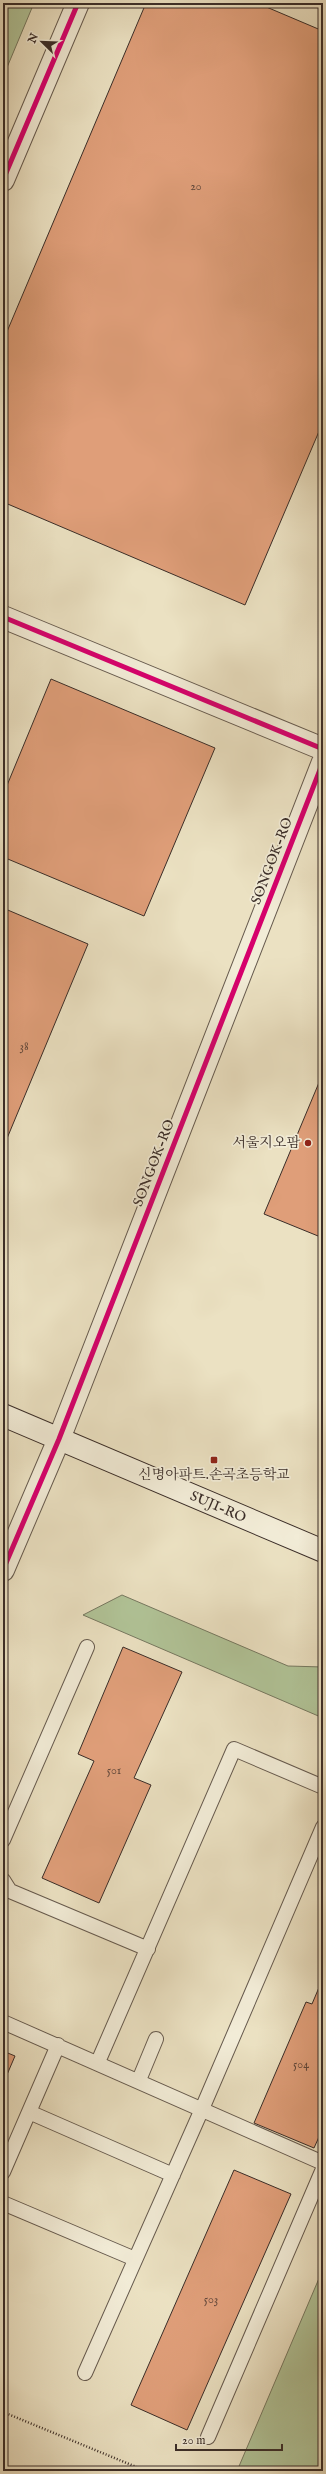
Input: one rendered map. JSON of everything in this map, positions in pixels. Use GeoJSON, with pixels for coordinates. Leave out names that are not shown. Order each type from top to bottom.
{"type":"FeatureCollection","features":[{"type":"Feature","properties":{"kind":"street"},"geometry":{"type":"LineString","coordinates":[[3,180],[78,3]]}},
{"type":"Feature","properties":{"kind":"street"},"geometry":{"type":"LineString","coordinates":[[3,617],[323,749]]}},
{"type":"Feature","properties":{"kind":"street","name":"SONGOK-RO"},"geometry":{"type":"LineString","coordinates":[[3,1570],[59,1439],[323,762]]}},
{"type":"Feature","properties":{"kind":"street","name":"SUJI-RO"},"geometry":{"type":"LineString","coordinates":[[3,1415],[323,1551]]}},
{"type":"Feature","properties":{"kind":"lane"},"geometry":{"type":"LineString","coordinates":[[3,1840],[86,1646]]}},
{"type":"Feature","properties":{"kind":"lane"},"geometry":{"type":"LineString","coordinates":[[98,2062],[234,1749],[323,1787]]}},
{"type":"Feature","properties":{"kind":"lane"},"geometry":{"type":"LineString","coordinates":[[85,2372],[202,2109],[323,1827]]}},
{"type":"Feature","properties":{"kind":"lane"},"geometry":{"type":"LineString","coordinates":[[3,1880],[10,1890],[148,1949]]}},
{"type":"Feature","properties":{"kind":"lane"},"geometry":{"type":"LineString","coordinates":[[3,2022],[139,2080],[323,2163]]}},
{"type":"Feature","properties":{"kind":"lane"},"geometry":{"type":"LineString","coordinates":[[139,2080],[156,2039]]}},
{"type":"Feature","properties":{"kind":"lane"},"geometry":{"type":"LineString","coordinates":[[3,2172],[58,2045]]}},
{"type":"Feature","properties":{"kind":"lane"},"geometry":{"type":"LineString","coordinates":[[29,2112],[173,2175]]}},
{"type":"Feature","properties":{"kind":"lane"},"geometry":{"type":"LineString","coordinates":[[208,2437],[323,2170]]}},
{"type":"Feature","properties":{"kind":"lane"},"geometry":{"type":"LineString","coordinates":[[3,2203],[135,2259]]}},
{"type":"Feature","properties":{"kind":"path"},"geometry":{"type":"LineString","coordinates":[[3,2412],[146,2471]]}},
{"type":"Feature","properties":{"kind":"green space"},"geometry":{"type":"Polygon","coordinates":[[[3,3],[34,3],[3,77],[3,3]]]}},
{"type":"Feature","properties":{"kind":"green space"},"geometry":{"type":"Polygon","coordinates":[[[122,1595],[288,1666],[323,1667],[323,1718],[83,1615],[122,1595]]]}},
{"type":"Feature","properties":{"kind":"green space"},"geometry":{"type":"Polygon","coordinates":[[[323,2269],[323,2471],[237,2471],[323,2269]]]}},
{"type":"Feature","properties":{"kind":"building"},"geometry":{"type":"Polygon","coordinates":[[[146,3],[257,3],[323,31],[323,422],[245,605],[3,502],[3,341],[146,3]]]}},
{"type":"Feature","properties":{"kind":"building"},"geometry":{"type":"Polygon","coordinates":[[[51,679],[215,748],[144,916],[3,857],[3,795],[51,679]]]}},
{"type":"Feature","properties":{"kind":"building"},"geometry":{"type":"Polygon","coordinates":[[[3,908],[88,944],[3,1148],[3,908]]]}},
{"type":"Feature","properties":{"kind":"building","name":"서울지오팜"},"geometry":{"type":"Polygon","coordinates":[[[323,1073],[323,1238],[264,1214],[323,1073]]]}},
{"type":"Feature","properties":{"kind":"building"},"geometry":{"type":"Polygon","coordinates":[[[123,1647],[182,1672],[134,1778],[151,1785],[99,1903],[42,1878],[94,1761],[78,1754],[123,1647]]]}},
{"type":"Feature","properties":{"kind":"building"},"geometry":{"type":"Polygon","coordinates":[[[323,1978],[323,2128],[314,2148],[254,2123],[306,2002],[312,2004],[323,1978]]]}},
{"type":"Feature","properties":{"kind":"building"},"geometry":{"type":"Polygon","coordinates":[[[3,2051],[15,2056],[3,2084],[3,2051]]]}},
{"type":"Feature","properties":{"kind":"building"},"geometry":{"type":"Polygon","coordinates":[[[234,2170],[291,2194],[187,2430],[131,2405],[234,2170]]]}},
{"type":"Feature","properties":{"kind":"cycle path"},"geometry":{"type":"LineString","coordinates":[[3,180],[78,3]]}},
{"type":"Feature","properties":{"kind":"cycle path"},"geometry":{"type":"LineString","coordinates":[[3,617],[323,749]]}},
{"type":"Feature","properties":{"kind":"cycle path"},"geometry":{"type":"LineString","coordinates":[[3,1570],[59,1439],[323,762]]}},
{"type":"Feature","properties":{"kind":"place","name":"서울지오팜"},"geometry":{"type":"Point","coordinates":[308,1143]}},
{"type":"Feature","properties":{"kind":"place","name":"신명아파트.손곡초등학교"},"geometry":{"type":"Point","coordinates":[214,1460]}}]}
